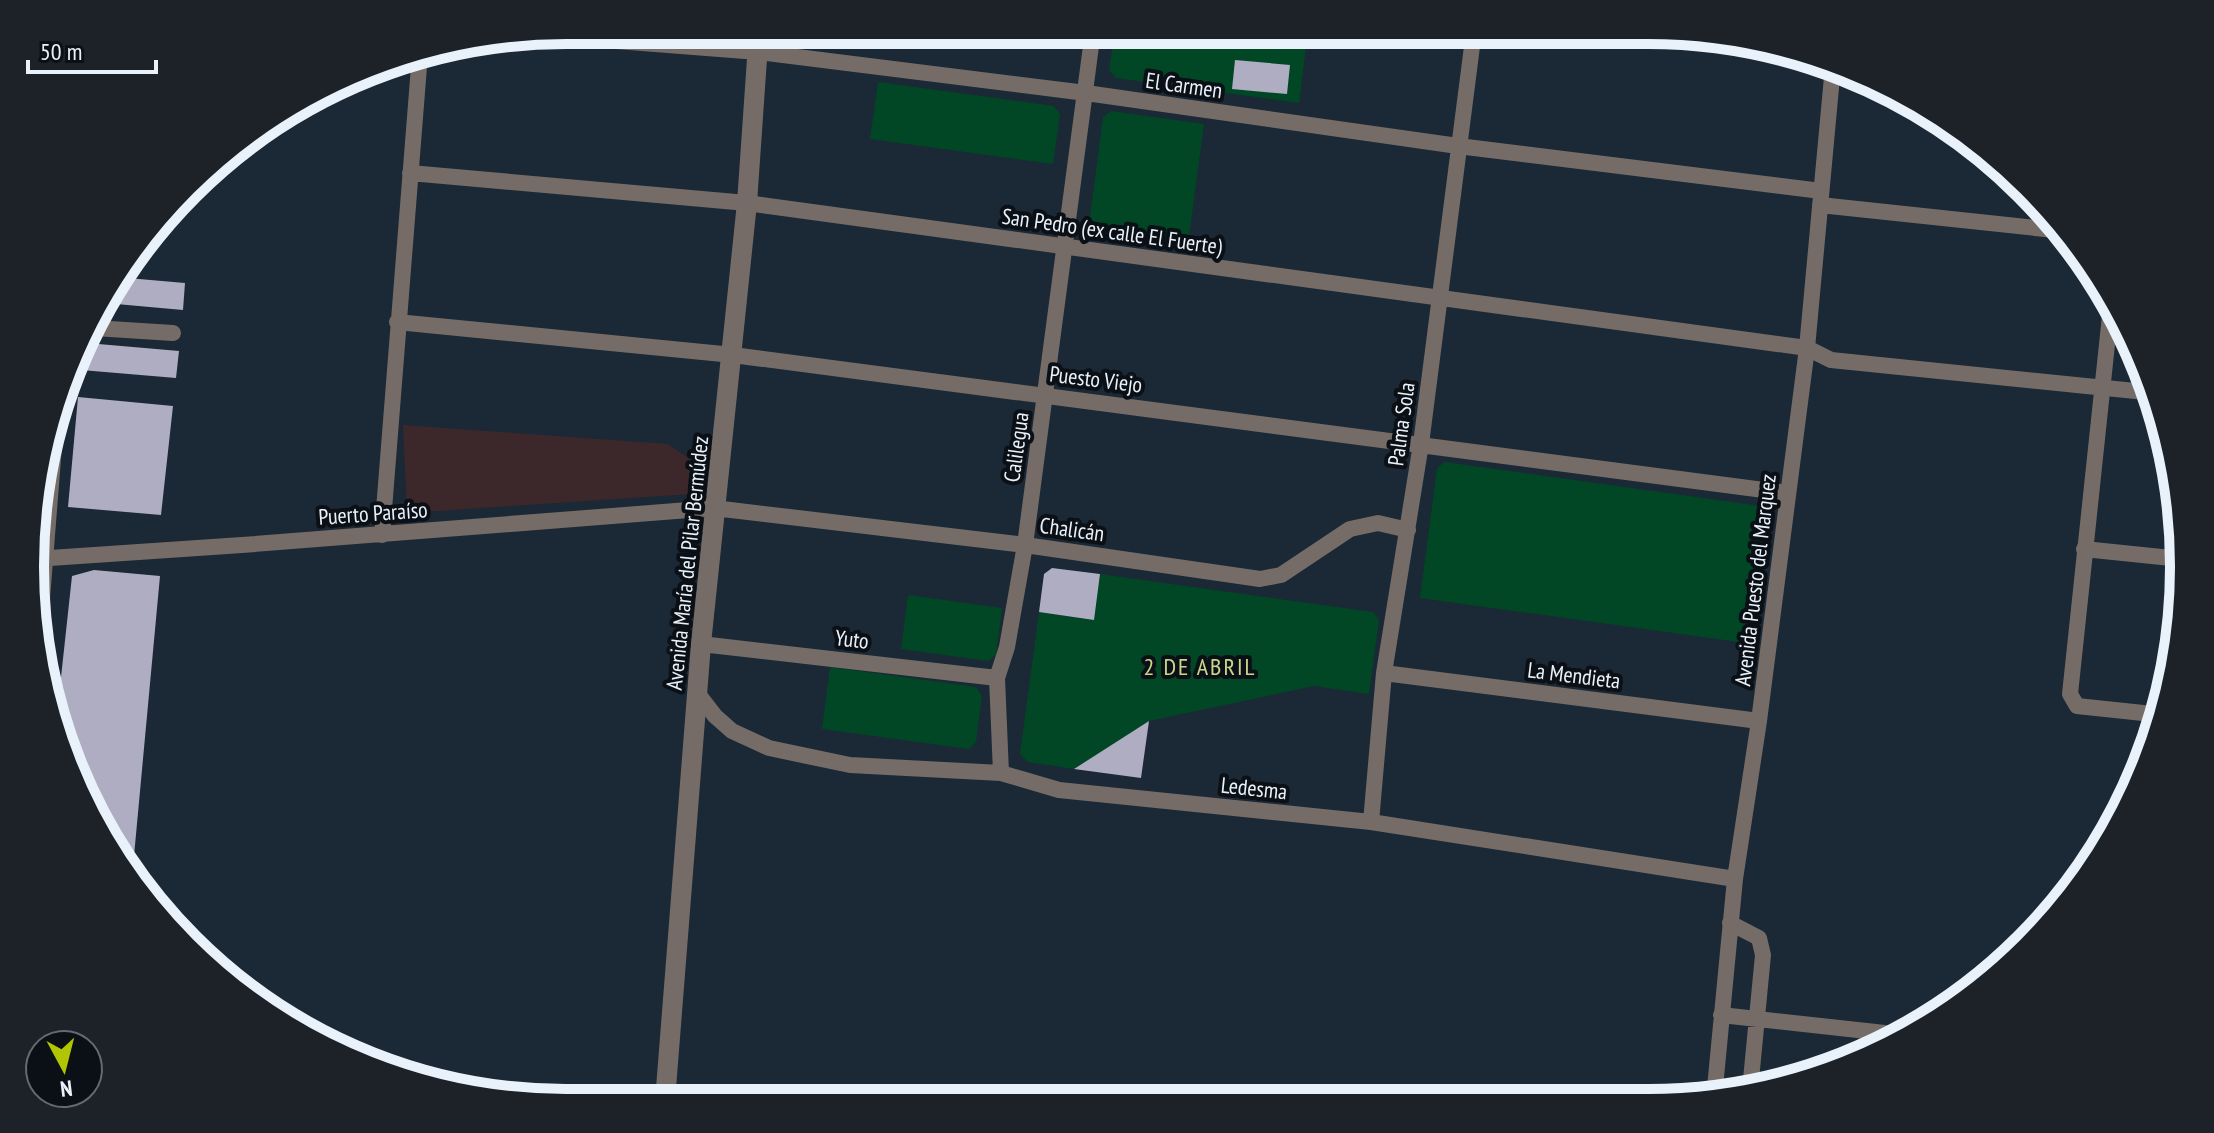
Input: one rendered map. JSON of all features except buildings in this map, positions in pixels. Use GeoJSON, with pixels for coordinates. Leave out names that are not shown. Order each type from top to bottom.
{"type":"FeatureCollection","features":[{"type":"Feature","properties":{"kind":"street","name":"El Carmen"},"geometry":{"type":"LineString","coordinates":[[655,44],[758,52],[1086,93],[2045,228]]}},
{"type":"Feature","properties":{"kind":"street","name":"Avenida María del Pilar Bermúdez"},"geometry":{"type":"LineString","coordinates":[[666,1089],[701,644],[733,355],[758,44]]}},
{"type":"Feature","properties":{"kind":"street","name":"Calilegua"},"geometry":{"type":"LineString","coordinates":[[1001,773],[997,678],[1007,647],[1025,545],[1092,44]]}},
{"type":"Feature","properties":{"kind":"street","name":"Palma Sola"},"geometry":{"type":"LineString","coordinates":[[1371,822],[1384,673],[1421,444],[1472,44]]}},
{"type":"Feature","properties":{"kind":"street"},"geometry":{"type":"LineString","coordinates":[[382,535],[419,66]]}},
{"type":"Feature","properties":{"kind":"street","name":"Avenida Puesto del Marquez"},"geometry":{"type":"LineString","coordinates":[[1715,1085],[1735,879],[1759,721],[1807,348],[1832,78]]}},
{"type":"Feature","properties":{"kind":"street","name":"San Pedro (ex calle El Fuerte)"},"geometry":{"type":"LineString","coordinates":[[410,173],[747,203],[1807,348],[1831,360],[2139,392]]}},
{"type":"Feature","properties":{"kind":"street","name":"Puesto Viejo"},"geometry":{"type":"LineString","coordinates":[[397,322],[733,355],[1787,493]]}},
{"type":"Feature","properties":{"kind":"street"},"geometry":{"type":"LineString","coordinates":[[2109,322],[2070,694],[2077,706],[2148,714]]}},
{"type":"Feature","properties":{"kind":"street"},"geometry":{"type":"LineString","coordinates":[[101,328],[173,333]]}},
{"type":"Feature","properties":{"kind":"street","name":"Puerto Paraíso"},"geometry":{"type":"LineString","coordinates":[[44,559],[714,508]]}},
{"type":"Feature","properties":{"kind":"street","name":"Chalicán"},"geometry":{"type":"LineString","coordinates":[[714,508],[1025,545],[1260,579],[1281,575],[1350,529],[1378,523],[1408,530]]}},
{"type":"Feature","properties":{"kind":"street"},"geometry":{"type":"LineString","coordinates":[[2084,549],[2170,558]]}},
{"type":"Feature","properties":{"kind":"street","name":"Yuto"},"geometry":{"type":"LineString","coordinates":[[701,644],[997,678]]}},
{"type":"Feature","properties":{"kind":"street","name":"La Mendieta"},"geometry":{"type":"LineString","coordinates":[[1384,673],[1759,721]]}},
{"type":"Feature","properties":{"kind":"street","name":"Ledesma"},"geometry":{"type":"LineString","coordinates":[[698,694],[732,731],[769,748],[850,765],[1001,773],[1059,790],[1371,822],[1735,879]]}},
{"type":"Feature","properties":{"kind":"street"},"geometry":{"type":"LineString","coordinates":[[1730,923],[1759,938],[1763,955],[1751,1078]]}},
{"type":"Feature","properties":{"kind":"street"},"geometry":{"type":"LineString","coordinates":[[1721,1015],[1883,1033]]}},
{"type":"Feature","properties":{"kind":"shaded area"},"geometry":{"type":"Polygon","coordinates":[[[403,425],[668,444],[703,468],[691,494],[407,513],[403,425]]]}},
{"type":"Feature","properties":{"kind":"green space"},"geometry":{"type":"Polygon","coordinates":[[[1113,44],[1306,44],[1299,103],[1116,78],[1109,70],[1113,44]]]}},
{"type":"Feature","properties":{"kind":"green space"},"geometry":{"type":"Polygon","coordinates":[[[878,82],[1054,106],[1060,114],[1053,164],[870,139],[878,82]]]}},
{"type":"Feature","properties":{"kind":"green space"},"geometry":{"type":"Polygon","coordinates":[[[1111,111],[1204,124],[1189,237],[1096,224],[1090,217],[1103,117],[1111,111]]]}},
{"type":"Feature","properties":{"kind":"green space"},"geometry":{"type":"Polygon","coordinates":[[[1445,462],[1761,506],[1767,514],[1753,644],[1420,598],[1437,468],[1445,462]]]}},
{"type":"Feature","properties":{"kind":"green space"},"geometry":{"type":"Polygon","coordinates":[[[1100,574],[1373,612],[1379,620],[1369,694],[1314,686],[1149,721],[1074,769],[1028,762],[1020,754],[1039,612],[1093,620],[1100,574]]]}},
{"type":"Feature","properties":{"kind":"green space"},"geometry":{"type":"Polygon","coordinates":[[[908,595],[1002,608],[996,655],[988,661],[901,649],[908,595]]]}},
{"type":"Feature","properties":{"kind":"green space"},"geometry":{"type":"Polygon","coordinates":[[[830,667],[976,687],[982,696],[976,742],[969,749],[822,729],[830,667]]]}},
{"type":"Feature","properties":{"kind":"district","name":"2 DE ABRIL"},"geometry":{"type":"Point","coordinates":[1200,666]}}]}
